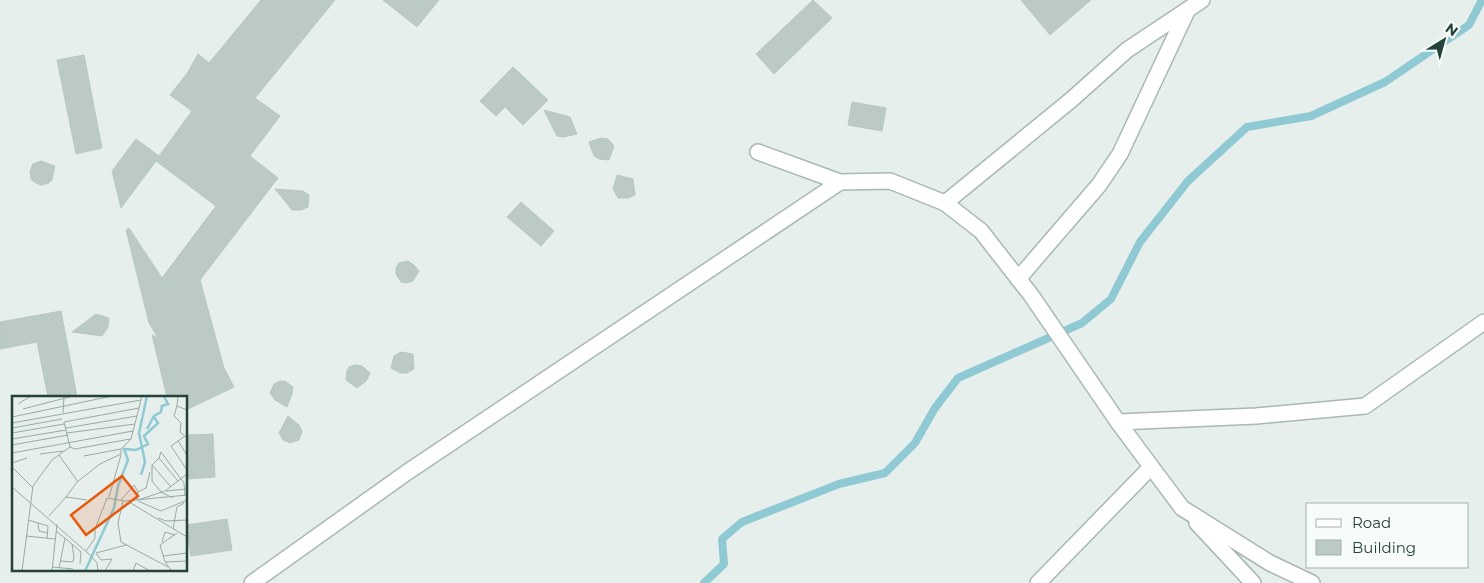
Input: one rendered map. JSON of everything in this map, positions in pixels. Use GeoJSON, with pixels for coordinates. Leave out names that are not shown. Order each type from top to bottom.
{"type":"FeatureCollection","features":[{"type":"Feature","properties":{"kind":"street"},"geometry":{"type":"LineString","coordinates":[[945,203],[1072,100],[1127,50],[1202,0]]}},
{"type":"Feature","properties":{"kind":"street"},"geometry":{"type":"LineString","coordinates":[[1018,279],[1099,185],[1120,154],[1188,10]]}},
{"type":"Feature","properties":{"kind":"street"},"geometry":{"type":"LineString","coordinates":[[758,152],[840,182],[890,181],[945,203],[981,231],[1031,295],[1085,376],[1182,508],[1253,583]]}},
{"type":"Feature","properties":{"kind":"street"},"geometry":{"type":"LineString","coordinates":[[252,583],[406,473],[840,182]]}},
{"type":"Feature","properties":{"kind":"street"},"geometry":{"type":"LineString","coordinates":[[1118,422],[1256,416],[1365,406],[1484,322]]}},
{"type":"Feature","properties":{"kind":"street"},"geometry":{"type":"LineString","coordinates":[[1038,583],[1152,467]]}},
{"type":"Feature","properties":{"kind":"street"},"geometry":{"type":"LineString","coordinates":[[1182,508],[1270,563],[1312,583]]}},
{"type":"Feature","properties":{"kind":"building"},"geometry":{"type":"Polygon","coordinates":[[[261,0],[335,0],[255,98],[280,116],[250,156],[278,178],[200,280],[224,368],[234,387],[188,409],[188,396],[167,396],[152,335],[158,338],[149,323],[126,230],[129,228],[162,278],[216,206],[156,161],[121,208],[112,171],[136,139],[159,156],[192,111],[170,95],[188,72],[198,54],[209,63],[261,0]]]}},
{"type":"Feature","properties":{"kind":"building"},"geometry":{"type":"Polygon","coordinates":[[[383,0],[439,0],[417,27],[383,0]]]}},
{"type":"Feature","properties":{"kind":"building"},"geometry":{"type":"Polygon","coordinates":[[[813,0],[832,18],[774,74],[756,54],[813,0]]]}},
{"type":"Feature","properties":{"kind":"building"},"geometry":{"type":"Polygon","coordinates":[[[1021,0],[1091,0],[1050,35],[1021,0]]]}},
{"type":"Feature","properties":{"kind":"building"},"geometry":{"type":"Polygon","coordinates":[[[84,55],[102,148],[76,154],[57,60],[84,55]]]}},
{"type":"Feature","properties":{"kind":"building"},"geometry":{"type":"Polygon","coordinates":[[[513,67],[548,100],[523,125],[505,107],[496,116],[480,101],[513,67]]]}},
{"type":"Feature","properties":{"kind":"building"},"geometry":{"type":"Polygon","coordinates":[[[852,102],[886,108],[882,131],[848,125],[852,102]]]}},
{"type":"Feature","properties":{"kind":"building"},"geometry":{"type":"Polygon","coordinates":[[[544,110],[570,117],[577,134],[563,137],[557,136],[544,110]]]}},
{"type":"Feature","properties":{"kind":"building"},"geometry":{"type":"Polygon","coordinates":[[[601,138],[608,139],[614,146],[609,160],[599,159],[594,156],[589,142],[601,138]]]}},
{"type":"Feature","properties":{"kind":"building"},"geometry":{"type":"Polygon","coordinates":[[[41,161],[55,166],[52,180],[41,185],[31,179],[30,171],[33,164],[41,161]]]}},
{"type":"Feature","properties":{"kind":"building"},"geometry":{"type":"Polygon","coordinates":[[[617,175],[633,179],[635,195],[628,198],[618,198],[613,189],[617,175]]]}},
{"type":"Feature","properties":{"kind":"building"},"geometry":{"type":"Polygon","coordinates":[[[275,189],[303,191],[309,195],[308,207],[301,210],[292,210],[275,189]]]}},
{"type":"Feature","properties":{"kind":"building"},"geometry":{"type":"Polygon","coordinates":[[[521,202],[554,231],[541,246],[507,217],[521,202]]]}},
{"type":"Feature","properties":{"kind":"building"},"geometry":{"type":"Polygon","coordinates":[[[408,261],[419,271],[413,281],[401,282],[396,274],[396,268],[399,263],[408,261]]]}},
{"type":"Feature","properties":{"kind":"building"},"geometry":{"type":"Polygon","coordinates":[[[61,311],[77,396],[48,396],[37,342],[0,349],[0,322],[61,311]]]}},
{"type":"Feature","properties":{"kind":"building"},"geometry":{"type":"Polygon","coordinates":[[[96,314],[109,318],[108,327],[102,336],[72,332],[96,314]]]}},
{"type":"Feature","properties":{"kind":"building"},"geometry":{"type":"Polygon","coordinates":[[[401,352],[413,354],[414,369],[407,373],[400,373],[391,368],[394,356],[401,352]]]}},
{"type":"Feature","properties":{"kind":"building"},"geometry":{"type":"Polygon","coordinates":[[[355,365],[362,366],[370,373],[366,381],[357,388],[346,380],[349,367],[355,365]]]}},
{"type":"Feature","properties":{"kind":"building"},"geometry":{"type":"Polygon","coordinates":[[[285,381],[293,387],[287,407],[275,400],[270,393],[274,384],[285,381]]]}},
{"type":"Feature","properties":{"kind":"building"},"geometry":{"type":"Polygon","coordinates":[[[288,416],[299,425],[302,431],[299,440],[290,443],[283,440],[279,433],[288,416]]]}},
{"type":"Feature","properties":{"kind":"building"},"geometry":{"type":"Polygon","coordinates":[[[213,434],[215,477],[188,479],[188,435],[213,434]]]}},
{"type":"Feature","properties":{"kind":"building"},"geometry":{"type":"Polygon","coordinates":[[[227,519],[232,550],[191,556],[188,525],[227,519]]]}},
{"type":"Feature","properties":{"kind":"waterway"},"geometry":{"type":"LineString","coordinates":[[704,583],[724,564],[722,539],[742,522],[839,484],[885,473],[915,443],[935,408],[958,378],[1082,323],[1111,299],[1140,242],[1188,181],[1247,127],[1311,116],[1385,82],[1469,25],[1482,0]]}}]}
